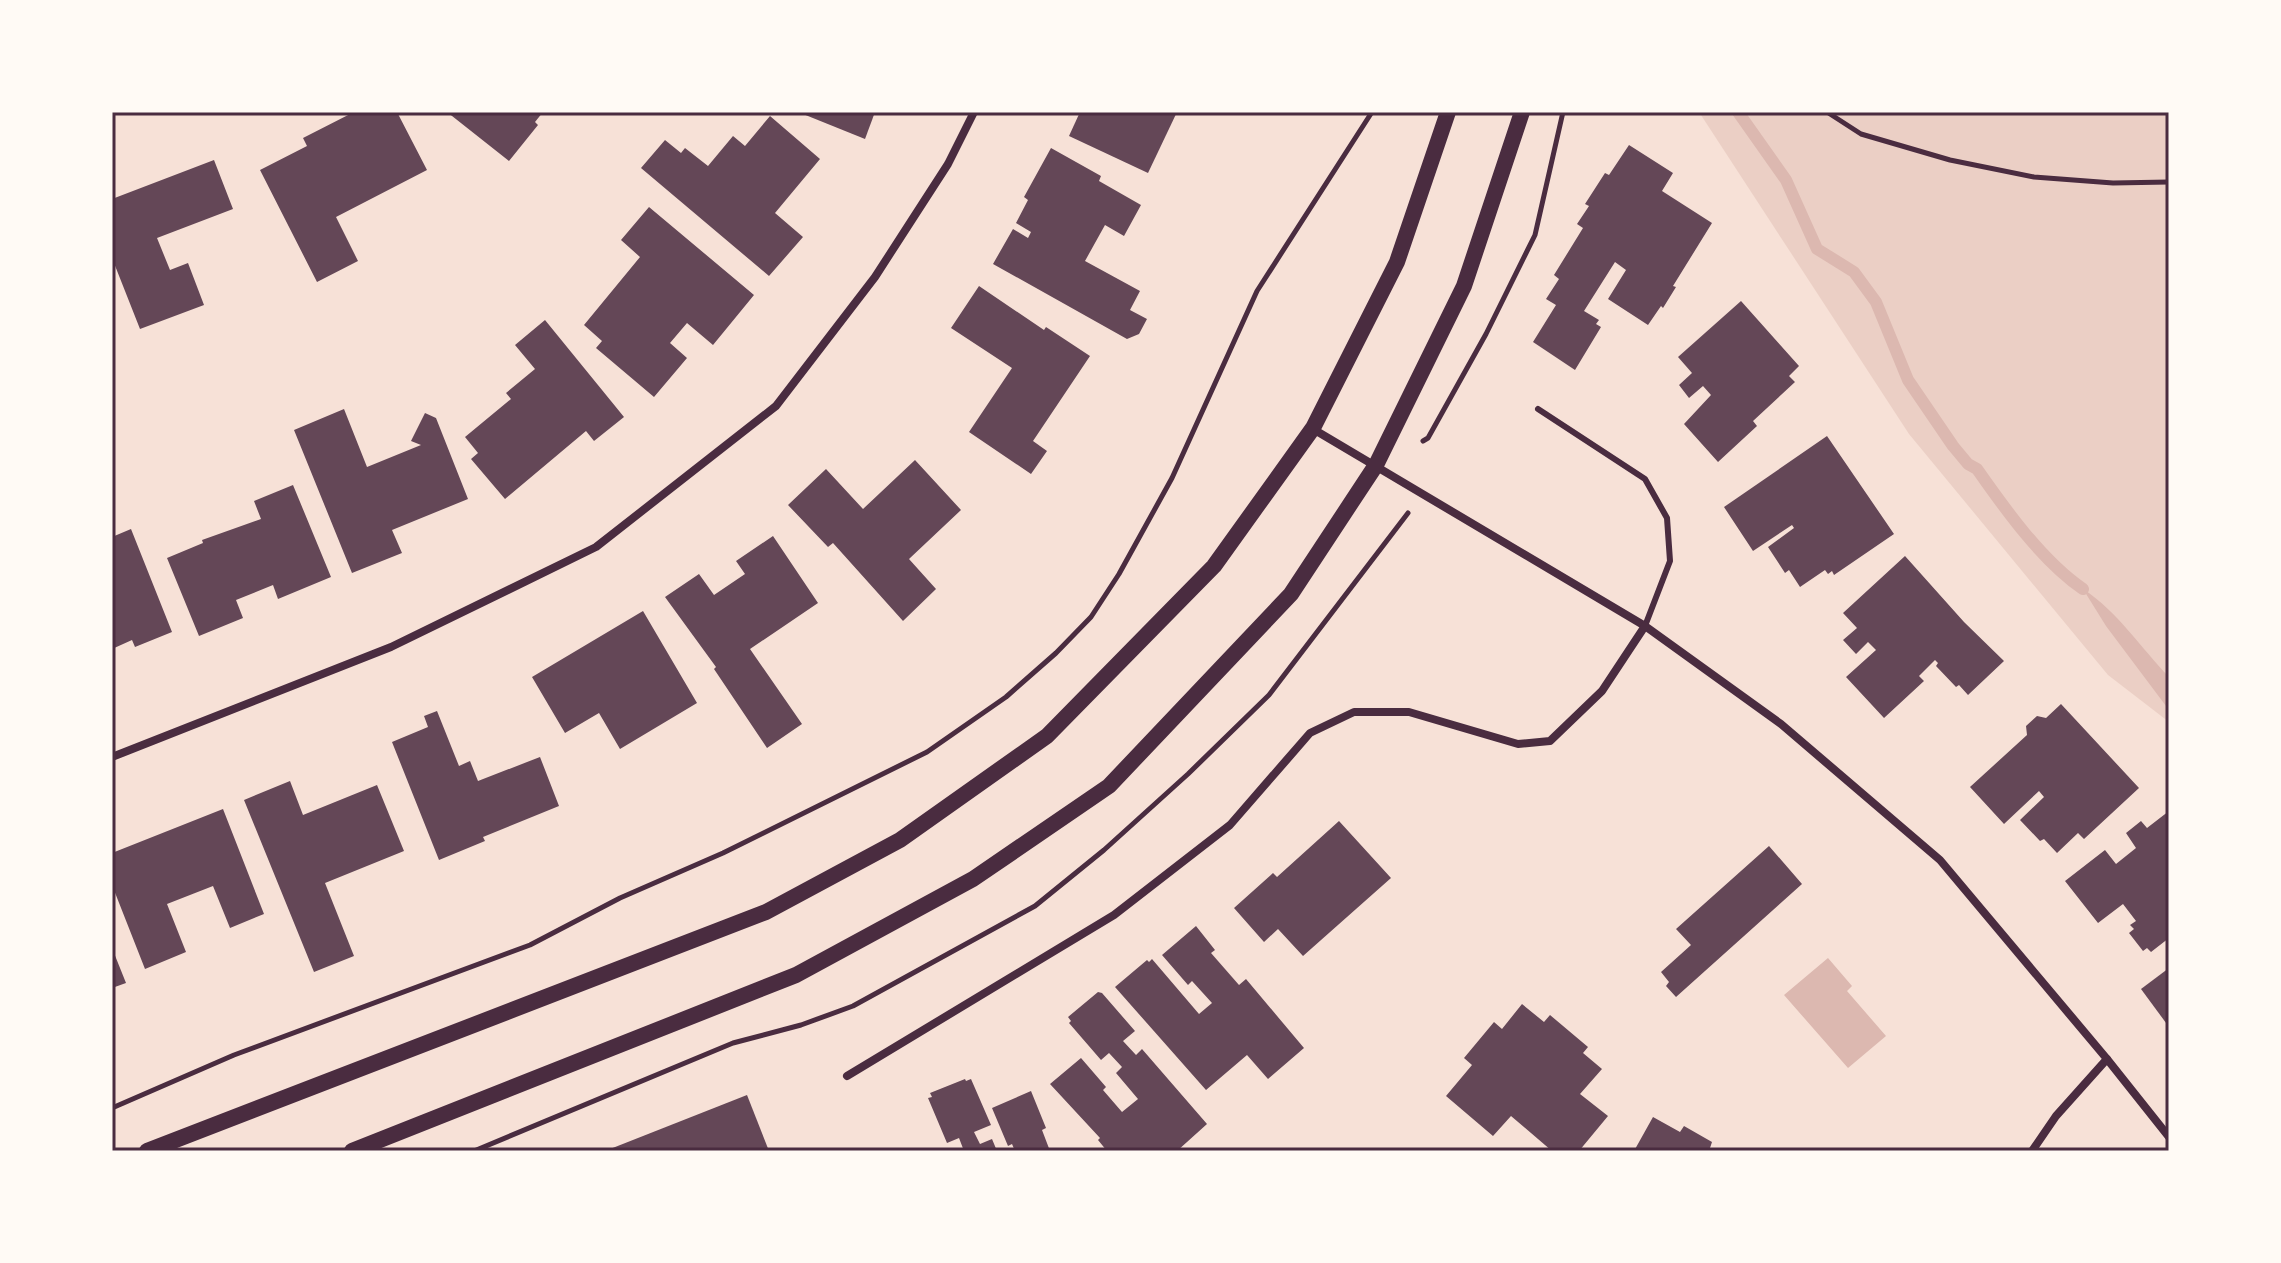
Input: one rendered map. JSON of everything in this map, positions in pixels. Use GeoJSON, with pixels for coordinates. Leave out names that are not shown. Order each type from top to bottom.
{"type":"FeatureCollection","features":[{"type":"Feature","properties":{"kind":"main road"},"geometry":{"type":"LineString","coordinates":[[147,1151],[766,912],[900,840],[1047,736],[1214,566],[1313,428],[1397,262],[1448,112]]}},
{"type":"Feature","properties":{"kind":"main road"},"geometry":{"type":"LineString","coordinates":[[352,1151],[796,975],[973,879],[1109,786],[1291,594],[1376,465],[1464,286],[1522,112]]}},
{"type":"Feature","properties":{"kind":"street"},"geometry":{"type":"LineString","coordinates":[[112,757],[391,647],[596,547],[776,406],[875,277],[948,164],[974,112]]}},
{"type":"Feature","properties":{"kind":"street"},"geometry":{"type":"LineString","coordinates":[[1313,428],[1645,626],[1781,724],[1940,860],[2169,1137]]}},
{"type":"Feature","properties":{"kind":"street"},"geometry":{"type":"LineString","coordinates":[[847,1076],[1114,915],[1230,825],[1310,733],[1354,712],[1409,712],[1518,744],[1550,741],[1602,691],[1645,626]]}},
{"type":"Feature","properties":{"kind":"street"},"geometry":{"type":"LineString","coordinates":[[2032,1151],[2056,1116],[2107,1059]]}},
{"type":"Feature","properties":{"kind":"lane"},"geometry":{"type":"LineString","coordinates":[[1538,409],[1645,479],[1667,518],[1670,561],[1645,626]]}},
{"type":"Feature","properties":{"kind":"path"},"geometry":{"type":"LineString","coordinates":[[112,1108],[234,1055],[530,945],[620,898],[723,853],[927,752],[1006,697],[1091,617],[1119,574],[1172,478],[1257,291],[1372,112]]}},
{"type":"Feature","properties":{"kind":"path"},"geometry":{"type":"LineString","coordinates":[[1827,112],[1861,134],[1950,160],[2034,177],[2113,183],[2169,182]]}},
{"type":"Feature","properties":{"kind":"path"},"geometry":{"type":"LineString","coordinates":[[474,1151],[733,1043],[756,1038]]}},
{"type":"Feature","properties":{"kind":"shaded area"},"geometry":{"type":"Polygon","coordinates":[[[1699,112],[2169,112],[2169,722],[2108,675],[1909,434],[1699,112]]]}},
{"type":"Feature","properties":{"kind":"shaded area"},"geometry":{"type":"Polygon","coordinates":[[[2083,589],[2118,619],[2169,677],[2169,710],[2106,626],[2083,589]]]}},
{"type":"Feature","properties":{"kind":"shaded area"},"geometry":{"type":"Polygon","coordinates":[[[1828,958],[1852,986],[1847,991],[1886,1036],[1848,1068],[1784,995],[1828,958]]]}},
{"type":"Feature","properties":{"kind":"building"},"geometry":{"type":"Polygon","coordinates":[[[354,112],[397,112],[427,170],[336,217],[358,261],[317,282],[260,170],[307,146],[303,138],[354,112]]]}},
{"type":"Feature","properties":{"kind":"building"},"geometry":{"type":"Polygon","coordinates":[[[447,112],[543,112],[535,122],[538,125],[509,161],[447,112]]]}},
{"type":"Feature","properties":{"kind":"building"},"geometry":{"type":"Polygon","coordinates":[[[798,112],[875,112],[865,139],[798,112]]]}},
{"type":"Feature","properties":{"kind":"building"},"geometry":{"type":"Polygon","coordinates":[[[1080,112],[1177,112],[1148,173],[1069,136],[1080,112]]]}},
{"type":"Feature","properties":{"kind":"building"},"geometry":{"type":"Polygon","coordinates":[[[770,116],[820,159],[775,213],[803,237],[769,276],[641,168],[665,140],[681,153],[685,148],[708,166],[733,136],[745,146],[770,116]]]}},
{"type":"Feature","properties":{"kind":"building"},"geometry":{"type":"Polygon","coordinates":[[[1629,145],[1673,173],[1662,191],[1712,223],[1663,308],[1661,306],[1648,325],[1608,299],[1626,270],[1615,262],[1584,311],[1599,320],[1596,324],[1601,327],[1575,370],[1533,342],[1556,305],[1546,299],[1559,279],[1554,275],[1583,228],[1577,224],[1589,206],[1585,204],[1605,173],[1609,175],[1629,145]]]}},
{"type":"Feature","properties":{"kind":"building"},"geometry":{"type":"Polygon","coordinates":[[[1051,148],[1101,176],[1099,181],[1141,205],[1124,236],[1105,225],[1085,261],[1140,291],[1130,310],[1147,319],[1139,334],[1127,339],[993,264],[1013,229],[1028,238],[1031,232],[1016,223],[1028,200],[1024,197],[1051,148]]]}},
{"type":"Feature","properties":{"kind":"building"},"geometry":{"type":"Polygon","coordinates":[[[214,160],[233,209],[157,238],[170,270],[188,263],[204,305],[140,329],[112,258],[112,199],[214,160]]]}},
{"type":"Feature","properties":{"kind":"building"},"geometry":{"type":"Polygon","coordinates":[[[649,207],[754,295],[713,345],[687,323],[670,343],[687,358],[654,397],[596,348],[602,341],[584,325],[640,257],[621,240],[649,207]]]}},
{"type":"Feature","properties":{"kind":"building"},"geometry":{"type":"Polygon","coordinates":[[[979,286],[1044,330],[1046,327],[1090,356],[1033,441],[1047,451],[1031,474],[969,432],[1012,368],[951,328],[979,286]]]}},
{"type":"Feature","properties":{"kind":"building"},"geometry":{"type":"Polygon","coordinates":[[[1741,301],[1799,366],[1789,376],[1795,382],[1753,421],[1757,426],[1718,462],[1684,424],[1711,395],[1703,386],[1689,398],[1679,385],[1692,373],[1678,357],[1741,301]]]}},
{"type":"Feature","properties":{"kind":"building"},"geometry":{"type":"Polygon","coordinates":[[[545,320],[624,417],[594,441],[586,431],[505,499],[471,459],[478,453],[465,437],[511,399],[506,393],[535,369],[515,345],[545,320]]]}},
{"type":"Feature","properties":{"kind":"building"},"geometry":{"type":"Polygon","coordinates":[[[344,409],[367,467],[421,445],[411,441],[425,413],[436,418],[468,499],[392,530],[402,553],[352,573],[294,430],[344,409]]]}},
{"type":"Feature","properties":{"kind":"building"},"geometry":{"type":"Polygon","coordinates":[[[1827,436],[1894,534],[1834,575],[1832,571],[1828,574],[1825,570],[1800,587],[1789,570],[1785,573],[1768,547],[1794,528],[1792,525],[1753,551],[1724,507],[1827,436]]]}},
{"type":"Feature","properties":{"kind":"building"},"geometry":{"type":"Polygon","coordinates":[[[915,460],[961,510],[909,559],[936,589],[903,621],[833,543],[828,547],[788,505],[826,469],[863,509],[915,460]]]}},
{"type":"Feature","properties":{"kind":"building"},"geometry":{"type":"Polygon","coordinates":[[[293,485],[331,577],[278,599],[273,585],[236,600],[243,618],[199,636],[167,558],[203,543],[202,540],[261,519],[254,501],[293,485]]]}},
{"type":"Feature","properties":{"kind":"building"},"geometry":{"type":"Polygon","coordinates":[[[131,529],[172,632],[135,647],[132,640],[112,649],[112,537],[131,529]]]}},
{"type":"Feature","properties":{"kind":"building"},"geometry":{"type":"Polygon","coordinates":[[[773,536],[818,603],[750,649],[802,724],[767,748],[714,669],[716,667],[665,597],[699,574],[714,595],[745,574],[736,561],[773,536]]]}},
{"type":"Feature","properties":{"kind":"building"},"geometry":{"type":"Polygon","coordinates":[[[1905,556],[2004,661],[1968,695],[1936,666],[1938,663],[1935,660],[1919,676],[1924,681],[1884,718],[1846,677],[1876,650],[1868,642],[1856,654],[1843,640],[1857,628],[1843,613],[1905,556]]]}},
{"type":"Feature","properties":{"kind":"building"},"geometry":{"type":"Polygon","coordinates":[[[643,611],[697,703],[620,749],[599,713],[565,733],[532,677],[643,611]]]}},
{"type":"Feature","properties":{"kind":"building"},"geometry":{"type":"Polygon","coordinates":[[[2061,704],[2139,788],[2084,839],[2078,833],[2057,853],[2020,820],[2044,797],[2039,791],[2004,824],[1970,787],[2027,735],[2026,726],[2037,716],[2046,718],[2061,704]]]}},
{"type":"Feature","properties":{"kind":"building"},"geometry":{"type":"Polygon","coordinates":[[[437,711],[459,766],[470,761],[478,781],[540,757],[559,806],[483,837],[485,841],[439,860],[392,742],[428,727],[424,716],[437,711]]]}},
{"type":"Feature","properties":{"kind":"building"},"geometry":{"type":"Polygon","coordinates":[[[290,781],[303,815],[377,785],[404,851],[325,883],[354,956],[314,972],[244,800],[290,781]]]}},
{"type":"Feature","properties":{"kind":"building"},"geometry":{"type":"Polygon","coordinates":[[[223,809],[264,914],[230,928],[213,886],[167,904],[186,952],[145,969],[112,885],[112,853],[223,809]]]}},
{"type":"Feature","properties":{"kind":"building"},"geometry":{"type":"Polygon","coordinates":[[[2169,811],[2169,938],[2151,952],[2147,948],[2143,951],[2129,933],[2134,929],[2130,925],[2136,921],[2123,904],[2098,923],[2065,881],[2105,850],[2116,864],[2136,848],[2126,833],[2141,821],[2147,828],[2169,811]]]}},
{"type":"Feature","properties":{"kind":"building"},"geometry":{"type":"Polygon","coordinates":[[[1339,821],[1391,878],[1303,956],[1278,929],[1264,942],[1234,908],[1273,873],[1277,877],[1339,821]]]}},
{"type":"Feature","properties":{"kind":"building"},"geometry":{"type":"Polygon","coordinates":[[[1769,846],[1802,884],[1676,997],[1666,986],[1669,982],[1661,972],[1691,945],[1676,929],[1769,846]]]}},
{"type":"Feature","properties":{"kind":"building"},"geometry":{"type":"Polygon","coordinates":[[[1196,926],[1215,950],[1211,953],[1239,985],[1246,979],[1304,1048],[1268,1079],[1247,1055],[1206,1090],[1115,987],[1152,959],[1199,1014],[1212,1003],[1192,981],[1188,985],[1162,955],[1196,926]]]}},
{"type":"Feature","properties":{"kind":"building"},"geometry":{"type":"Polygon","coordinates":[[[112,948],[126,983],[112,988],[112,948]]]}},
{"type":"Feature","properties":{"kind":"building"},"geometry":{"type":"Polygon","coordinates":[[[2169,968],[2169,1027],[2141,989],[2169,968]]]}},
{"type":"Feature","properties":{"kind":"building"},"geometry":{"type":"Polygon","coordinates":[[[1098,992],[1135,1031],[1123,1041],[1136,1055],[1142,1049],[1207,1124],[1177,1151],[1107,1151],[1098,1140],[1100,1138],[1050,1084],[1081,1058],[1122,1112],[1138,1099],[1116,1073],[1122,1067],[1109,1053],[1101,1060],[1069,1023],[1068,1017],[1098,992]]]}},
{"type":"Feature","properties":{"kind":"building"},"geometry":{"type":"Polygon","coordinates":[[[1522,1004],[1544,1022],[1550,1015],[1588,1047],[1583,1053],[1602,1069],[1580,1094],[1608,1116],[1579,1151],[1552,1151],[1511,1116],[1493,1136],[1446,1096],[1472,1065],[1464,1058],[1494,1022],[1502,1029],[1522,1004]]]}},
{"type":"Feature","properties":{"kind":"building"},"geometry":{"type":"Polygon","coordinates":[[[971,1079],[991,1125],[974,1132],[980,1144],[992,1139],[997,1151],[964,1151],[959,1138],[947,1143],[928,1098],[932,1097],[930,1093],[971,1079]]]}},
{"type":"Feature","properties":{"kind":"building"},"geometry":{"type":"Polygon","coordinates":[[[1031,1091],[1046,1128],[1042,1130],[1050,1151],[1015,1151],[1012,1144],[1008,1146],[992,1108],[1031,1091]]]}},
{"type":"Feature","properties":{"kind":"building"},"geometry":{"type":"Polygon","coordinates":[[[747,1095],[769,1151],[605,1151],[747,1095]]]}},
{"type":"Feature","properties":{"kind":"building"},"geometry":{"type":"Polygon","coordinates":[[[1653,1117],[1680,1132],[1684,1126],[1712,1142],[1710,1148],[1716,1151],[1634,1151],[1653,1117]]]}},
{"type":"Feature","properties":{"kind":"waterway"},"geometry":{"type":"LineString","coordinates":[[1738,112],[1786,180],[1817,249],[1854,272],[1876,302],[1908,380],[1953,446],[1968,464],[1977,469],[2039,549],[2083,589]]}}]}
